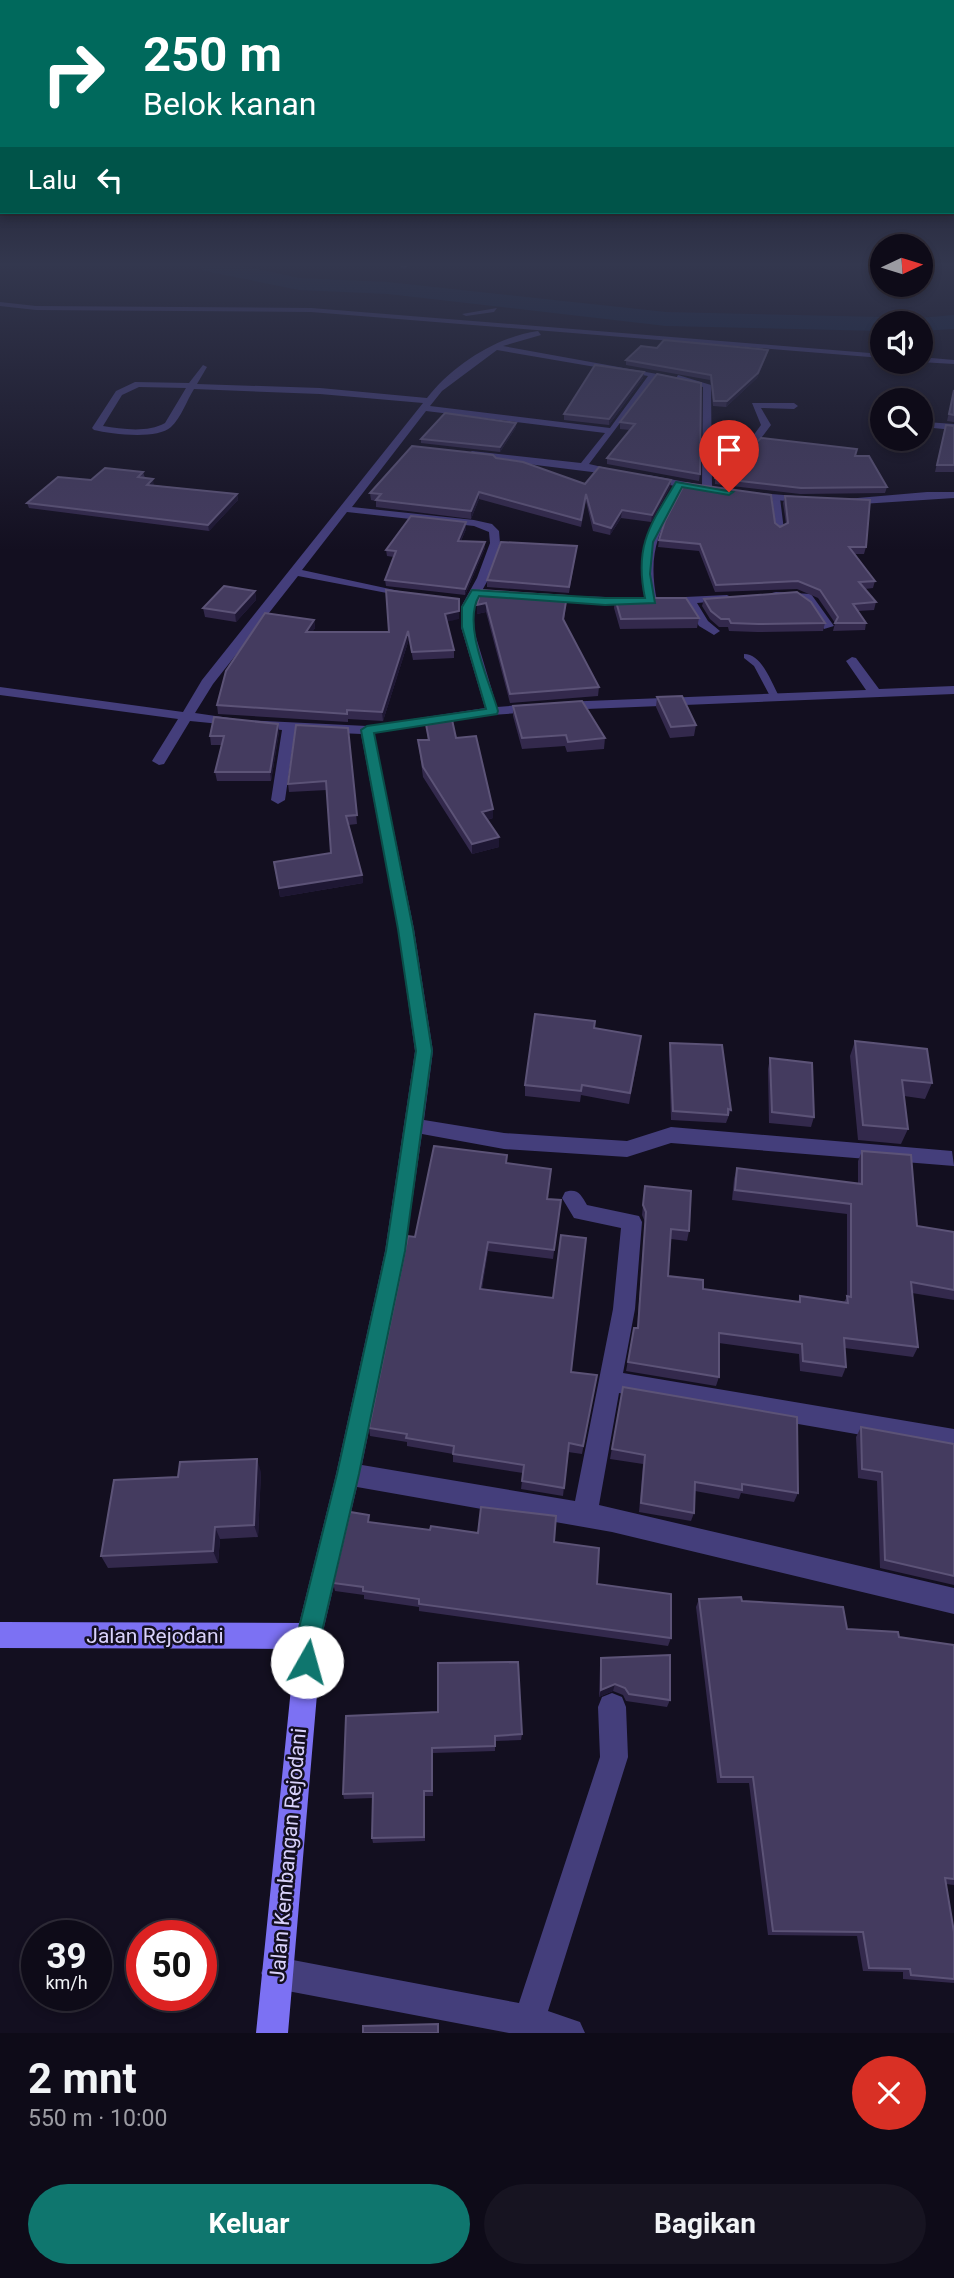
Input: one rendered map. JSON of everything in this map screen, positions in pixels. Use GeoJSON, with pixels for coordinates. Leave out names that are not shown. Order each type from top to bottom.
{"type":"FeatureCollection","features":[{"type":"Feature","properties":{"kind":"main road","name":"Jalan Rejodani"},"geometry":{"type":"LineString","coordinates":[[0,1635],[309,1636]]}},
{"type":"Feature","properties":{"kind":"main road","name":"Jalan Kembangan Rejodani"},"geometry":{"type":"LineString","coordinates":[[272,2033],[309,1636]]}},
{"type":"Feature","properties":{"kind":"street"},"geometry":{"type":"LineString","coordinates":[[159,761],[207,683],[399,447],[426,404],[439,389],[477,361]]}},
{"type":"Feature","properties":{"kind":"street"},"geometry":{"type":"LineString","coordinates":[[454,452],[583,466],[712,490],[705,398],[707,386],[577,361]]}},
{"type":"Feature","properties":{"kind":"street"},"geometry":{"type":"LineString","coordinates":[[203,367],[192,384],[168,425],[160,431],[96,427],[119,393],[128,387],[192,384],[320,391],[612,430]]}},
{"type":"Feature","properties":{"kind":"street"},"geometry":{"type":"LineString","coordinates":[[583,466],[653,374]]}},
{"type":"Feature","properties":{"kind":"street"},"geometry":{"type":"LineString","coordinates":[[707,439],[753,443],[766,424],[755,405],[794,406]]}},
{"type":"Feature","properties":{"kind":"street"},"geometry":{"type":"LineString","coordinates":[[933,426],[954,427]]}},
{"type":"Feature","properties":{"kind":"street"},"geometry":{"type":"LineString","coordinates":[[651,601],[645,574],[648,542],[680,484]]}},
{"type":"Feature","properties":{"kind":"street"},"geometry":{"type":"LineString","coordinates":[[741,494],[827,501],[871,501],[908,495],[954,495]]}},
{"type":"Feature","properties":{"kind":"street"},"geometry":{"type":"LineString","coordinates":[[346,509],[488,526],[494,531],[495,543],[472,597],[467,627],[492,711]]}},
{"type":"Feature","properties":{"kind":"street"},"geometry":{"type":"LineString","coordinates":[[296,572],[361,588],[418,597]]}},
{"type":"Feature","properties":{"kind":"street"},"geometry":{"type":"LineString","coordinates":[[768,596],[807,596],[828,626]]}},
{"type":"Feature","properties":{"kind":"street"},"geometry":{"type":"LineString","coordinates":[[537,597],[605,602],[690,601],[742,597]]}},
{"type":"Feature","properties":{"kind":"street"},"geometry":{"type":"LineString","coordinates":[[690,601],[704,625],[714,631]]}},
{"type":"Feature","properties":{"kind":"street"},"geometry":{"type":"LineString","coordinates":[[852,661],[874,692]]}},
{"type":"Feature","properties":{"kind":"street"},"geometry":{"type":"LineString","coordinates":[[0,691],[185,717],[367,730],[492,711],[610,702],[954,690]]}},
{"type":"Feature","properties":{"kind":"street"},"geometry":{"type":"LineString","coordinates":[[278,800],[289,726]]}},
{"type":"Feature","properties":{"kind":"street"},"geometry":{"type":"LineString","coordinates":[[309,1636],[348,1474],[395,1251],[424,1051],[405,929],[367,730]]}},
{"type":"Feature","properties":{"kind":"street"},"geometry":{"type":"LineString","coordinates":[[412,1125],[504,1141],[627,1149],[671,1135],[952,1159]]}},
{"type":"Feature","properties":{"kind":"street"},"geometry":{"type":"LineString","coordinates":[[572,1198],[580,1212],[632,1222],[624,1309],[585,1515]]}},
{"type":"Feature","properties":{"kind":"street"},"geometry":{"type":"LineString","coordinates":[[610,1381],[954,1440]]}},
{"type":"Feature","properties":{"kind":"street"},"geometry":{"type":"LineString","coordinates":[[348,1474],[585,1515],[954,1601]]}},
{"type":"Feature","properties":{"kind":"street"},"geometry":{"type":"LineString","coordinates":[[529,2021],[614,1757],[612,1707]]}},
{"type":"Feature","properties":{"kind":"street"},"geometry":{"type":"LineString","coordinates":[[277,1973],[529,2021],[569,2033]]}},
{"type":"Feature","properties":{"kind":"lane"},"geometry":{"type":"LineString","coordinates":[[776,498],[780,530]]}},
{"type":"Feature","properties":{"kind":"lane"},"geometry":{"type":"LineString","coordinates":[[747,656],[758,666],[774,696]]}},
{"type":"Feature","properties":{"kind":"building"},"geometry":{"type":"Polygon","coordinates":[[[631,361],[763,361],[758,373],[727,401],[714,401],[711,375],[631,361]]]}},
{"type":"Feature","properties":{"kind":"building"},"geometry":{"type":"Polygon","coordinates":[[[595,365],[644,372],[609,419],[564,414],[595,365]]]}},
{"type":"Feature","properties":{"kind":"building"},"geometry":{"type":"Polygon","coordinates":[[[657,374],[701,383],[700,474],[607,458],[635,424],[620,422],[657,374]]]}},
{"type":"Feature","properties":{"kind":"building"},"geometry":{"type":"Polygon","coordinates":[[[954,390],[954,415],[949,414],[954,390]]]}},
{"type":"Feature","properties":{"kind":"building"},"geometry":{"type":"Polygon","coordinates":[[[445,413],[516,423],[500,447],[421,439],[445,413]]]}},
{"type":"Feature","properties":{"kind":"building"},"geometry":{"type":"Polygon","coordinates":[[[946,425],[954,426],[954,465],[937,465],[946,425]]]}},
{"type":"Feature","properties":{"kind":"building"},"geometry":{"type":"Polygon","coordinates":[[[761,438],[857,449],[855,456],[869,456],[887,487],[801,488],[715,478],[715,439],[757,442],[761,438]]]}},
{"type":"Feature","properties":{"kind":"building"},"geometry":{"type":"Polygon","coordinates":[[[412,446],[493,455],[496,458],[523,462],[585,484],[599,467],[671,480],[652,515],[622,510],[611,528],[594,523],[586,494],[581,520],[479,492],[471,511],[376,500],[381,494],[370,493],[412,446]]]}},
{"type":"Feature","properties":{"kind":"building"},"geometry":{"type":"Polygon","coordinates":[[[105,468],[143,472],[138,477],[153,479],[147,485],[237,494],[208,525],[27,503],[58,477],[91,480],[105,468]]]}},
{"type":"Feature","properties":{"kind":"building"},"geometry":{"type":"Polygon","coordinates":[[[685,483],[771,495],[775,523],[780,527],[788,523],[785,496],[870,500],[866,547],[849,547],[875,581],[859,582],[876,602],[853,604],[866,623],[835,623],[838,617],[820,590],[798,581],[716,585],[700,544],[659,540],[665,521],[685,483]]]}},
{"type":"Feature","properties":{"kind":"building"},"geometry":{"type":"Polygon","coordinates":[[[411,516],[466,522],[458,541],[485,542],[465,589],[385,580],[396,551],[386,550],[411,516]]]}},
{"type":"Feature","properties":{"kind":"building"},"geometry":{"type":"Polygon","coordinates":[[[501,542],[577,546],[569,587],[487,580],[501,542]]]}},
{"type":"Feature","properties":{"kind":"building"},"geometry":{"type":"Polygon","coordinates":[[[224,586],[255,591],[235,613],[203,608],[224,586]]]}},
{"type":"Feature","properties":{"kind":"building"},"geometry":{"type":"Polygon","coordinates":[[[386,590],[459,599],[459,611],[445,614],[454,650],[412,652],[408,631],[382,712],[347,710],[347,714],[217,705],[226,671],[265,613],[314,620],[306,632],[389,632],[386,590]]]}},
{"type":"Feature","properties":{"kind":"building"},"geometry":{"type":"Polygon","coordinates":[[[481,590],[567,596],[563,619],[599,687],[510,694],[486,603],[477,605],[481,590]]]}},
{"type":"Feature","properties":{"kind":"building"},"geometry":{"type":"Polygon","coordinates":[[[797,592],[811,602],[825,623],[731,623],[729,619],[721,619],[711,611],[704,599],[797,592]]]}},
{"type":"Feature","properties":{"kind":"building"},"geometry":{"type":"Polygon","coordinates":[[[615,598],[686,598],[699,618],[621,619],[615,598]]]}},
{"type":"Feature","properties":{"kind":"building"},"geometry":{"type":"Polygon","coordinates":[[[682,696],[696,725],[671,727],[657,697],[682,696]]]}},
{"type":"Feature","properties":{"kind":"building"},"geometry":{"type":"Polygon","coordinates":[[[582,701],[605,738],[568,742],[566,735],[522,738],[513,706],[582,701]]]}},
{"type":"Feature","properties":{"kind":"building"},"geometry":{"type":"Polygon","coordinates":[[[451,715],[456,738],[476,736],[493,809],[482,812],[499,837],[472,844],[423,767],[418,740],[429,740],[425,719],[451,715]]]}},
{"type":"Feature","properties":{"kind":"building"},"geometry":{"type":"Polygon","coordinates":[[[214,717],[278,724],[270,772],[215,772],[224,736],[210,736],[214,717]]]}},
{"type":"Feature","properties":{"kind":"building"},"geometry":{"type":"Polygon","coordinates":[[[296,725],[348,728],[357,815],[346,816],[362,875],[279,888],[274,862],[331,853],[326,781],[288,784],[296,725]]]}},
{"type":"Feature","properties":{"kind":"building"},"geometry":{"type":"Polygon","coordinates":[[[535,1014],[595,1021],[594,1028],[641,1036],[630,1093],[582,1085],[581,1091],[525,1085],[535,1014]]]}},
{"type":"Feature","properties":{"kind":"building"},"geometry":{"type":"Polygon","coordinates":[[[855,1041],[927,1049],[932,1083],[902,1080],[908,1129],[863,1125],[855,1041]]]}},
{"type":"Feature","properties":{"kind":"building"},"geometry":{"type":"Polygon","coordinates":[[[670,1043],[722,1045],[731,1110],[728,1109],[728,1115],[673,1111],[670,1043]]]}},
{"type":"Feature","properties":{"kind":"building"},"geometry":{"type":"Polygon","coordinates":[[[770,1058],[812,1063],[814,1117],[772,1112],[770,1058]]]}},
{"type":"Feature","properties":{"kind":"building"},"geometry":{"type":"Polygon","coordinates":[[[434,1146],[507,1155],[506,1163],[551,1169],[547,1199],[561,1200],[554,1250],[488,1242],[480,1289],[553,1298],[561,1235],[586,1238],[571,1372],[597,1375],[583,1446],[569,1443],[564,1488],[522,1481],[524,1465],[453,1454],[454,1446],[406,1438],[407,1434],[369,1428],[408,1236],[415,1237],[434,1146]]]}},
{"type":"Feature","properties":{"kind":"building"},"geometry":{"type":"Polygon","coordinates":[[[862,1151],[911,1155],[917,1226],[954,1232],[954,1290],[911,1282],[918,1347],[844,1338],[846,1367],[803,1361],[802,1344],[719,1333],[719,1377],[628,1362],[634,1328],[638,1328],[646,1212],[643,1205],[645,1186],[691,1191],[689,1231],[671,1229],[668,1276],[703,1280],[703,1289],[800,1302],[800,1296],[848,1303],[847,1296],[851,1297],[851,1204],[735,1190],[737,1168],[862,1184],[862,1151]]]}},
{"type":"Feature","properties":{"kind":"building"},"geometry":{"type":"Polygon","coordinates":[[[623,1387],[797,1417],[798,1493],[742,1484],[742,1490],[695,1482],[694,1513],[641,1503],[645,1455],[612,1449],[623,1387]]]}},
{"type":"Feature","properties":{"kind":"building"},"geometry":{"type":"Polygon","coordinates":[[[861,1427],[954,1444],[954,1576],[885,1560],[882,1472],[862,1469],[861,1427]]]}},
{"type":"Feature","properties":{"kind":"building"},"geometry":{"type":"Polygon","coordinates":[[[257,1459],[254,1525],[215,1527],[213,1551],[101,1556],[114,1480],[178,1477],[180,1462],[257,1459]]]}},
{"type":"Feature","properties":{"kind":"building"},"geometry":{"type":"Polygon","coordinates":[[[481,1507],[556,1516],[554,1542],[599,1548],[597,1584],[671,1594],[671,1638],[419,1604],[419,1599],[363,1591],[363,1587],[333,1583],[350,1512],[369,1515],[368,1522],[430,1530],[431,1526],[478,1533],[481,1507]]]}},
{"type":"Feature","properties":{"kind":"building"},"geometry":{"type":"Polygon","coordinates":[[[741,1597],[742,1601],[843,1607],[847,1629],[898,1632],[899,1637],[954,1645],[954,1879],[945,1878],[954,1932],[954,1979],[911,1975],[910,1969],[869,1968],[863,1932],[773,1931],[753,1777],[721,1777],[699,1599],[741,1597]]]}},
{"type":"Feature","properties":{"kind":"building"},"geometry":{"type":"Polygon","coordinates":[[[670,1655],[670,1700],[629,1694],[625,1688],[615,1684],[601,1690],[601,1658],[670,1655]]]}},
{"type":"Feature","properties":{"kind":"building"},"geometry":{"type":"Polygon","coordinates":[[[518,1662],[522,1734],[495,1736],[495,1746],[432,1748],[432,1791],[424,1791],[424,1837],[372,1838],[373,1793],[343,1794],[346,1716],[438,1712],[438,1663],[518,1662]]]}},
{"type":"Feature","properties":{"kind":"building"},"geometry":{"type":"Polygon","coordinates":[[[438,2024],[438,2033],[363,2033],[363,2026],[438,2024]]]}},
{"type":"Feature","properties":{"kind":"route"},"geometry":{"type":"LineString","coordinates":[[307,1662],[309,1636],[348,1474],[395,1251],[424,1051],[405,929],[367,730],[492,711],[467,627],[467,607],[476,592],[605,602],[651,601],[645,574],[648,542],[680,484],[729,492]]}}]}
